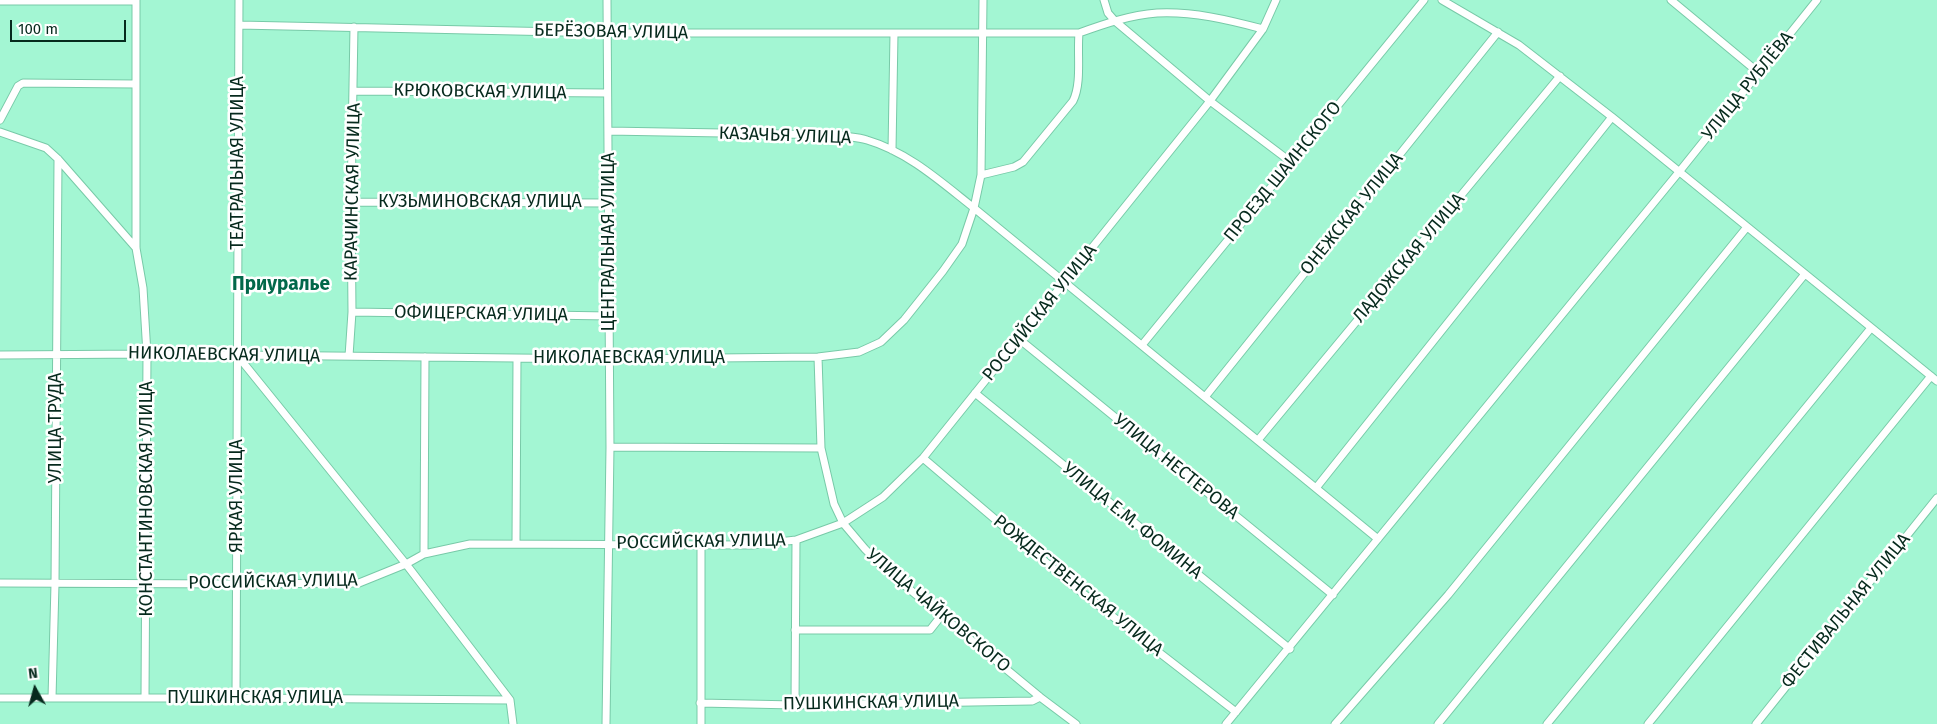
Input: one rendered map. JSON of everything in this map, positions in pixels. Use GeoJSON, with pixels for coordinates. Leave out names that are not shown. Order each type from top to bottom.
{"type":"FeatureCollection","features":[{"type":"Feature","properties":{"kind":"street"},"geometry":{"type":"LineString","coordinates":[[0,2],[136,0]]}},
{"type":"Feature","properties":{"kind":"street","name":"КОНСТАНТИНОВСКАЯ УЛИЦА"},"geometry":{"type":"LineString","coordinates":[[136,0],[136,248],[143,288],[148,354],[146,698]]}},
{"type":"Feature","properties":{"kind":"street","name":"ТЕАТРАЛЬНАЯ УЛИЦА"},"geometry":{"type":"LineString","coordinates":[[237,356],[239,0]]}},
{"type":"Feature","properties":{"kind":"street","name":"ЦЕНТРАЛЬНАЯ УЛИЦА"},"geometry":{"type":"LineString","coordinates":[[606,724],[607,544],[610,447],[608,0]]}},
{"type":"Feature","properties":{"kind":"street","name":"НИКОЛАЕВСКАЯ УЛИЦА"},"geometry":{"type":"LineString","coordinates":[[0,354],[610,359],[818,357],[859,352],[881,342],[893,331],[944,271],[962,244],[974,208],[981,175],[983,0]]}},
{"type":"Feature","properties":{"kind":"street"},"geometry":{"type":"LineString","coordinates":[[1104,0],[1108,14],[1210,101],[1291,162]]}},
{"type":"Feature","properties":{"kind":"street","name":"РОССИЙСКАЯ УЛИЦА"},"geometry":{"type":"LineString","coordinates":[[0,582],[55,584],[359,583],[406,564],[424,554],[470,544],[752,545],[796,540],[843,523],[883,497],[923,458],[1210,101],[1263,29],[1276,0]]}},
{"type":"Feature","properties":{"kind":"street","name":"ПРОЕЗД ШАИНСКОГО"},"geometry":{"type":"LineString","coordinates":[[1142,345],[1424,0]]}},
{"type":"Feature","properties":{"kind":"street"},"geometry":{"type":"LineString","coordinates":[[1442,0],[1519,45],[1560,76],[1934,378],[1648,724]]}},
{"type":"Feature","properties":{"kind":"street"},"geometry":{"type":"LineString","coordinates":[[1671,0],[1759,73]]}},
{"type":"Feature","properties":{"kind":"street","name":"УЛИЦА РУБЛЁВА"},"geometry":{"type":"LineString","coordinates":[[1226,724],[1290,649],[1817,0]]}},
{"type":"Feature","properties":{"kind":"street","name":"БЕРЁЗОВАЯ УЛИЦА"},"geometry":{"type":"LineString","coordinates":[[239,25],[607,33],[1079,33],[1115,20],[1156,13],[1180,13],[1234,21],[1263,29]]}},
{"type":"Feature","properties":{"kind":"street","name":"КАРАЧИНСКАЯ УЛИЦА"},"geometry":{"type":"LineString","coordinates":[[350,356],[354,27]]}},
{"type":"Feature","properties":{"kind":"street","name":"ОНЕЖСКАЯ УЛИЦА"},"geometry":{"type":"LineString","coordinates":[[1205,396],[1498,32]]}},
{"type":"Feature","properties":{"kind":"street"},"geometry":{"type":"LineString","coordinates":[[981,175],[1009,168],[1023,162],[1073,101],[1078,83],[1077,55],[1079,33]]}},
{"type":"Feature","properties":{"kind":"street"},"geometry":{"type":"LineString","coordinates":[[892,150],[894,34]]}},
{"type":"Feature","properties":{"kind":"street","name":"ЛАДОЖСКАЯ УЛИЦА"},"geometry":{"type":"LineString","coordinates":[[1258,440],[1560,76]]}},
{"type":"Feature","properties":{"kind":"street"},"geometry":{"type":"LineString","coordinates":[[0,120],[18,86],[23,83],[135,84]]}},
{"type":"Feature","properties":{"kind":"street","name":"КРЮКОВСКАЯ УЛИЦА"},"geometry":{"type":"LineString","coordinates":[[354,91],[607,93]]}},
{"type":"Feature","properties":{"kind":"street"},"geometry":{"type":"LineString","coordinates":[[1316,488],[1612,118]]}},
{"type":"Feature","properties":{"kind":"street","name":"КАЗАЧЬЯ УЛИЦА"},"geometry":{"type":"LineString","coordinates":[[608,131],[837,135],[867,140],[892,150],[916,164],[1066,282]]}},
{"type":"Feature","properties":{"kind":"street"},"geometry":{"type":"LineString","coordinates":[[0,132],[46,148],[58,159],[136,248]]}},
{"type":"Feature","properties":{"kind":"street","name":"УЛИЦА ТРУДА"},"geometry":{"type":"LineString","coordinates":[[52,698],[55,584],[58,159]]}},
{"type":"Feature","properties":{"kind":"street","name":"КУЗЬМИНОВСКАЯ УЛИЦА"},"geometry":{"type":"LineString","coordinates":[[351,202],[608,203]]}},
{"type":"Feature","properties":{"kind":"street"},"geometry":{"type":"LineString","coordinates":[[1335,724],[1448,595],[1747,227]]}},
{"type":"Feature","properties":{"kind":"street"},"geometry":{"type":"LineString","coordinates":[[1438,724],[1805,274]]}},
{"type":"Feature","properties":{"kind":"street"},"geometry":{"type":"LineString","coordinates":[[1066,282],[1378,539]]}},
{"type":"Feature","properties":{"kind":"street","name":"ОФИЦЕРСКАЯ УЛИЦА"},"geometry":{"type":"LineString","coordinates":[[352,312],[610,316]]}},
{"type":"Feature","properties":{"kind":"street"},"geometry":{"type":"LineString","coordinates":[[1547,724],[1871,328]]}},
{"type":"Feature","properties":{"kind":"street","name":"УЛИЦА НЕСТЕРОВА"},"geometry":{"type":"LineString","coordinates":[[1019,338],[1333,595]]}},
{"type":"Feature","properties":{"kind":"street"},"geometry":{"type":"LineString","coordinates":[[237,356],[406,564],[510,700],[513,724]]}},
{"type":"Feature","properties":{"kind":"street","name":"ЯРКАЯ УЛИЦА"},"geometry":{"type":"LineString","coordinates":[[236,698],[237,356]]}},
{"type":"Feature","properties":{"kind":"street","name":"УЛИЦА ЧАЙКОВСКОГО"},"geometry":{"type":"LineString","coordinates":[[818,357],[821,448],[834,504],[843,523],[859,543],[885,569],[1040,697],[1076,724]]}},
{"type":"Feature","properties":{"kind":"street"},"geometry":{"type":"LineString","coordinates":[[424,554],[425,358]]}},
{"type":"Feature","properties":{"kind":"street"},"geometry":{"type":"LineString","coordinates":[[516,544],[517,359]]}},
{"type":"Feature","properties":{"kind":"street","name":"УЛИЦА Е.М. ФОМИНА"},"geometry":{"type":"LineString","coordinates":[[975,393],[1290,649]]}},
{"type":"Feature","properties":{"kind":"street"},"geometry":{"type":"LineString","coordinates":[[610,447],[821,448]]}},
{"type":"Feature","properties":{"kind":"street","name":"РОЖДЕСТВЕНСКАЯ УЛИЦА"},"geometry":{"type":"LineString","coordinates":[[923,458],[1076,588],[1236,712]]}},
{"type":"Feature","properties":{"kind":"street","name":"ФЕСТИВАЛЬНАЯ УЛИЦА"},"geometry":{"type":"LineString","coordinates":[[1756,724],[1937,498]]}},
{"type":"Feature","properties":{"kind":"street"},"geometry":{"type":"LineString","coordinates":[[794,705],[796,540]]}},
{"type":"Feature","properties":{"kind":"street"},"geometry":{"type":"LineString","coordinates":[[700,544],[701,724]]}},
{"type":"Feature","properties":{"kind":"street"},"geometry":{"type":"LineString","coordinates":[[795,630],[930,630],[941,616]]}},
{"type":"Feature","properties":{"kind":"street","name":"ПУШКИНСКАЯ УЛИЦА"},"geometry":{"type":"LineString","coordinates":[[700,703],[794,705],[1032,701],[1040,697]]}},
{"type":"Feature","properties":{"kind":"street","name":"ПУШКИНСКАЯ УЛИЦА"},"geometry":{"type":"LineString","coordinates":[[0,698],[510,700]]}},
{"type":"Feature","properties":{"kind":"district","name":"Приуралье"},"geometry":{"type":"Point","coordinates":[281,285]}}]}
